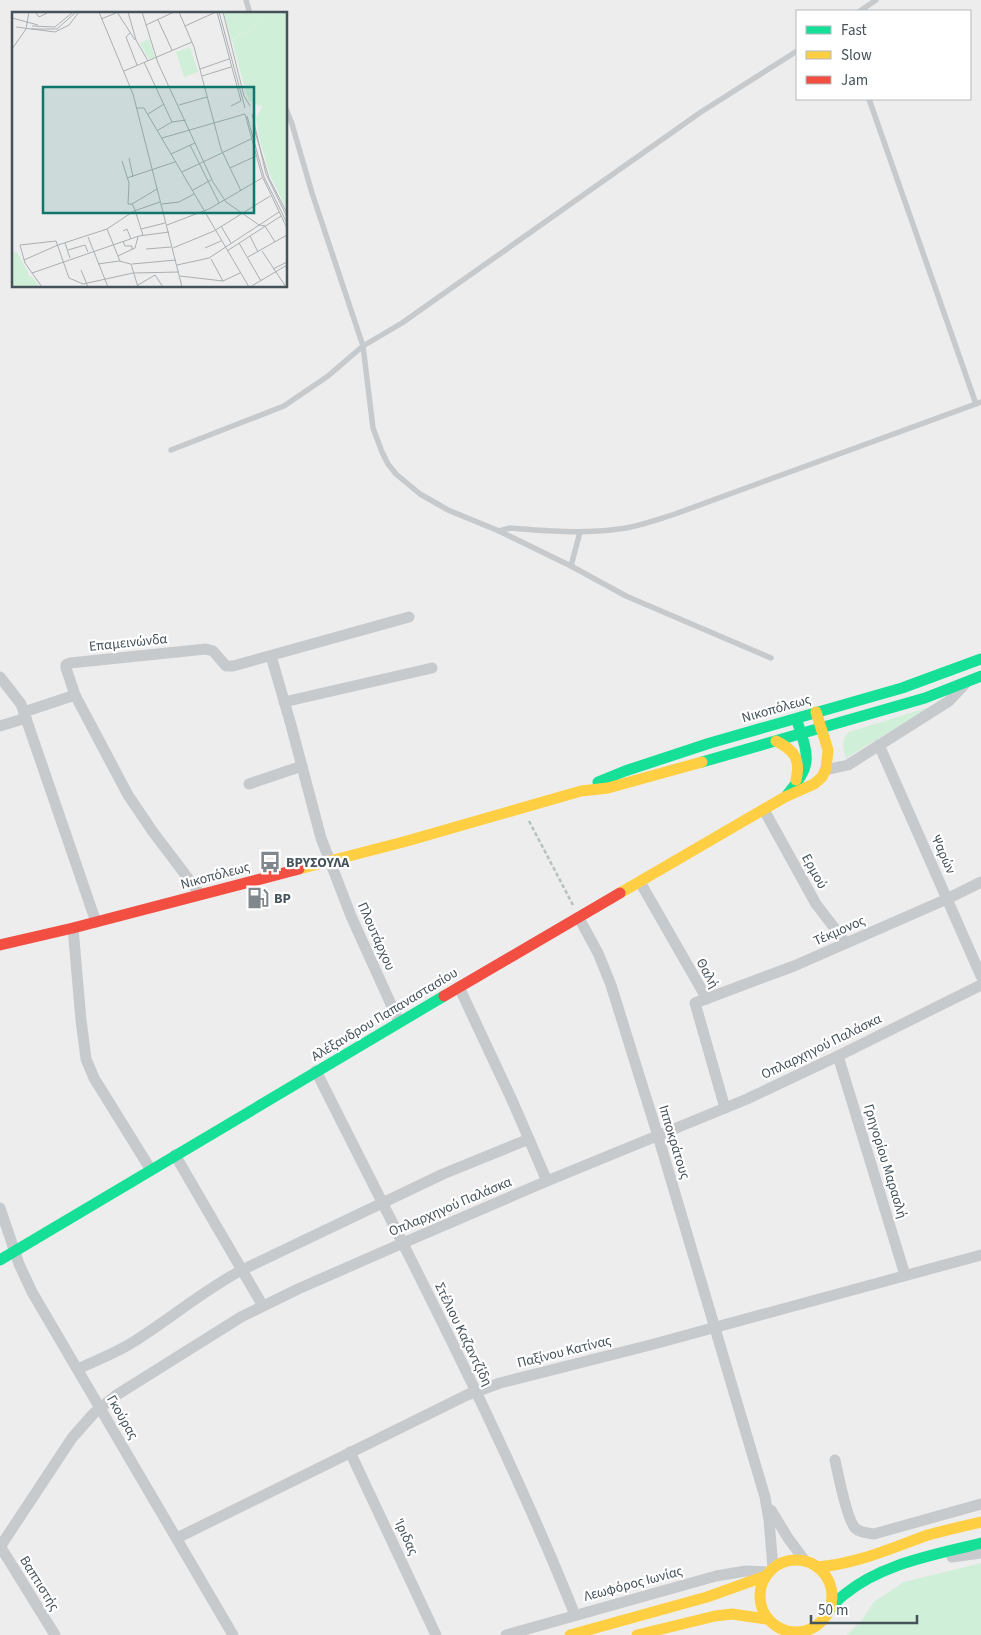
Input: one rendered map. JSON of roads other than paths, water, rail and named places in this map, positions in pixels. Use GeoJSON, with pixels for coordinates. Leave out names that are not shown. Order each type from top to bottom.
{"type":"FeatureCollection","features":[{"type":"Feature","properties":{"kind":"main road","name":"Νικοπόλεως"},"geometry":{"type":"LineString","coordinates":[[0,945],[73,928],[329,861],[523,808],[581,791],[625,770],[902,688],[981,659]]}},
{"type":"Feature","properties":{"kind":"main road","name":"Νικοπόλεως"},"geometry":{"type":"LineString","coordinates":[[581,791],[608,788],[925,698],[981,676]]}},
{"type":"Feature","properties":{"kind":"main road"},"geometry":{"type":"LineString","coordinates":[[816,712],[828,745],[826,770]]}},
{"type":"Feature","properties":{"kind":"main road","name":"Αλέξανδρου Παπαναστασίου"},"geometry":{"type":"LineString","coordinates":[[785,798],[807,767],[807,751],[796,718]]}},
{"type":"Feature","properties":{"kind":"main road"},"geometry":{"type":"LineString","coordinates":[[776,740],[790,748],[797,760],[798,773],[794,787]]}},
{"type":"Feature","properties":{"kind":"main road","name":"Αλέξανδρου Παπαναστασίου"},"geometry":{"type":"LineString","coordinates":[[0,1260],[399,1022],[764,810],[816,783],[826,770]]}},
{"type":"Feature","properties":{"kind":"main road"},"geometry":{"type":"LineString","coordinates":[[817,1567],[848,1564],[923,1537],[981,1522]]}},
{"type":"Feature","properties":{"kind":"main road"},"geometry":{"type":"LineString","coordinates":[[769,1572],[761,1586],[760,1598],[762,1609],[767,1619],[782,1630],[794,1633],[816,1626],[846,1593],[884,1571],[913,1561],[981,1544]]}},
{"type":"Feature","properties":{"kind":"main road"},"geometry":{"type":"LineString","coordinates":[[570,1635],[707,1597],[769,1572],[783,1562],[789,1561],[805,1561],[817,1567],[825,1575],[830,1586],[832,1598],[830,1610]]}},
{"type":"Feature","properties":{"kind":"main road"},"geometry":{"type":"LineString","coordinates":[[636,1635],[715,1616],[732,1614],[767,1619]]}},
{"type":"Feature","properties":{"kind":"street"},"geometry":{"type":"LineString","coordinates":[[271,656],[409,617]]}},
{"type":"Feature","properties":{"kind":"street","name":"Επαμεινώνδα"},"geometry":{"type":"LineString","coordinates":[[75,695],[66,668],[66,665],[70,663],[206,649],[213,651],[226,666],[271,656]]}},
{"type":"Feature","properties":{"kind":"street","name":"Πλουτάρχου"},"geometry":{"type":"LineString","coordinates":[[271,656],[318,829],[329,861],[351,916],[399,1022]]}},
{"type":"Feature","properties":{"kind":"street"},"geometry":{"type":"LineString","coordinates":[[284,702],[432,668]]}},
{"type":"Feature","properties":{"kind":"street"},"geometry":{"type":"LineString","coordinates":[[0,677],[21,704],[96,922]]}},
{"type":"Feature","properties":{"kind":"street"},"geometry":{"type":"LineString","coordinates":[[826,770],[848,764],[879,745],[949,701],[968,682]]}},
{"type":"Feature","properties":{"kind":"street"},"geometry":{"type":"LineString","coordinates":[[0,726],[75,695],[128,796],[200,894]]}},
{"type":"Feature","properties":{"kind":"street","name":"Ψαρών"},"geometry":{"type":"LineString","coordinates":[[879,745],[981,976]]}},
{"type":"Feature","properties":{"kind":"street"},"geometry":{"type":"LineString","coordinates":[[249,784],[302,766]]}},
{"type":"Feature","properties":{"kind":"street","name":"Ερμού"},"geometry":{"type":"LineString","coordinates":[[764,810],[816,904],[846,943]]}},
{"type":"Feature","properties":{"kind":"street","name":"Θαλή"},"geometry":{"type":"LineString","coordinates":[[640,882],[707,999],[695,1003],[725,1108]]}},
{"type":"Feature","properties":{"kind":"street","name":"Τέκμονος"},"geometry":{"type":"LineString","coordinates":[[707,999],[786,969],[947,899],[981,882]]}},
{"type":"Feature","properties":{"kind":"street","name":"Ιπποκράτους"},"geometry":{"type":"LineString","coordinates":[[579,918],[598,953],[611,985],[658,1136],[765,1497],[769,1520],[769,1572]]}},
{"type":"Feature","properties":{"kind":"street"},"geometry":{"type":"LineString","coordinates":[[73,928],[86,1059],[94,1078],[151,1170]]}},
{"type":"Feature","properties":{"kind":"street","name":"Οπλαρχηγού Παλάσκα"},"geometry":{"type":"LineString","coordinates":[[0,1547],[72,1438],[100,1407],[241,1317],[403,1243],[547,1181],[725,1108],[838,1056],[981,985]]}},
{"type":"Feature","properties":{"kind":"street"},"geometry":{"type":"LineString","coordinates":[[459,987],[547,1181]]}},
{"type":"Feature","properties":{"kind":"street","name":"Γρηγορίου Μαρασλή"},"geometry":{"type":"LineString","coordinates":[[838,1056],[905,1275]]}},
{"type":"Feature","properties":{"kind":"street","name":"Στέλιου Καζαντζίδη"},"geometry":{"type":"LineString","coordinates":[[316,1072],[476,1392],[552,1558],[575,1615]]}},
{"type":"Feature","properties":{"kind":"street","name":"Οπλαρχηγού Παλάσκα"},"geometry":{"type":"LineString","coordinates":[[78,1369],[130,1344],[159,1326],[213,1286],[242,1270],[461,1166],[528,1139]]}},
{"type":"Feature","properties":{"kind":"street"},"geometry":{"type":"LineString","coordinates":[[176,1155],[263,1306]]}},
{"type":"Feature","properties":{"kind":"street","name":"Γκούρας"},"geometry":{"type":"LineString","coordinates":[[0,1208],[14,1251],[32,1292],[233,1635]]}},
{"type":"Feature","properties":{"kind":"street","name":"Παξίνου Κατίνας"},"geometry":{"type":"LineString","coordinates":[[177,1538],[350,1452],[476,1392],[500,1383],[981,1255]]}},
{"type":"Feature","properties":{"kind":"street","name":"Ίριδας"},"geometry":{"type":"LineString","coordinates":[[350,1452],[436,1635]]}},
{"type":"Feature","properties":{"kind":"street"},"geometry":{"type":"LineString","coordinates":[[835,1460],[850,1517],[855,1528],[863,1532],[874,1534],[981,1504]]}},
{"type":"Feature","properties":{"kind":"street","name":"Ιπποκράτους"},"geometry":{"type":"LineString","coordinates":[[765,1497],[784,1533],[805,1561]]}},
{"type":"Feature","properties":{"kind":"street","name":"Βαπτιστής"},"geometry":{"type":"LineString","coordinates":[[0,1547],[55,1635]]}},
{"type":"Feature","properties":{"kind":"street"},"geometry":{"type":"LineString","coordinates":[[913,1561],[981,1553]]}},
{"type":"Feature","properties":{"kind":"street","name":"Λεωφόρος Ιωνίας"},"geometry":{"type":"LineString","coordinates":[[506,1635],[724,1574],[746,1571],[769,1572]]}},
{"type":"Feature","properties":{"kind":"street"},"geometry":{"type":"LineString","coordinates":[[678,1635],[695,1620]]}},
{"type":"Feature","properties":{"kind":"lane"},"geometry":{"type":"LineString","coordinates":[[861,10],[876,0]]}},
{"type":"Feature","properties":{"kind":"lane"},"geometry":{"type":"LineString","coordinates":[[171,450],[284,406],[328,376],[363,346],[402,323],[701,112],[796,52]]}},
{"type":"Feature","properties":{"kind":"lane"},"geometry":{"type":"LineString","coordinates":[[499,532],[510,528],[580,532],[620,529],[649,522],[978,403],[869,100]]}},
{"type":"Feature","properties":{"kind":"lane"},"geometry":{"type":"LineString","coordinates":[[288,114],[363,346],[373,428],[388,464],[405,482],[420,494],[461,516],[571,566],[626,596],[771,658]]}},
{"type":"Feature","properties":{"kind":"lane"},"geometry":{"type":"LineString","coordinates":[[571,566],[580,532]]}},
{"type":"Feature","properties":{"kind":"place","name":"ΒΡΥΣΟΥΛΑ"},"geometry":{"type":"Point","coordinates":[270,862]}},
{"type":"Feature","properties":{"kind":"place","name":"BP"},"geometry":{"type":"Point","coordinates":[258,898]}}]}
